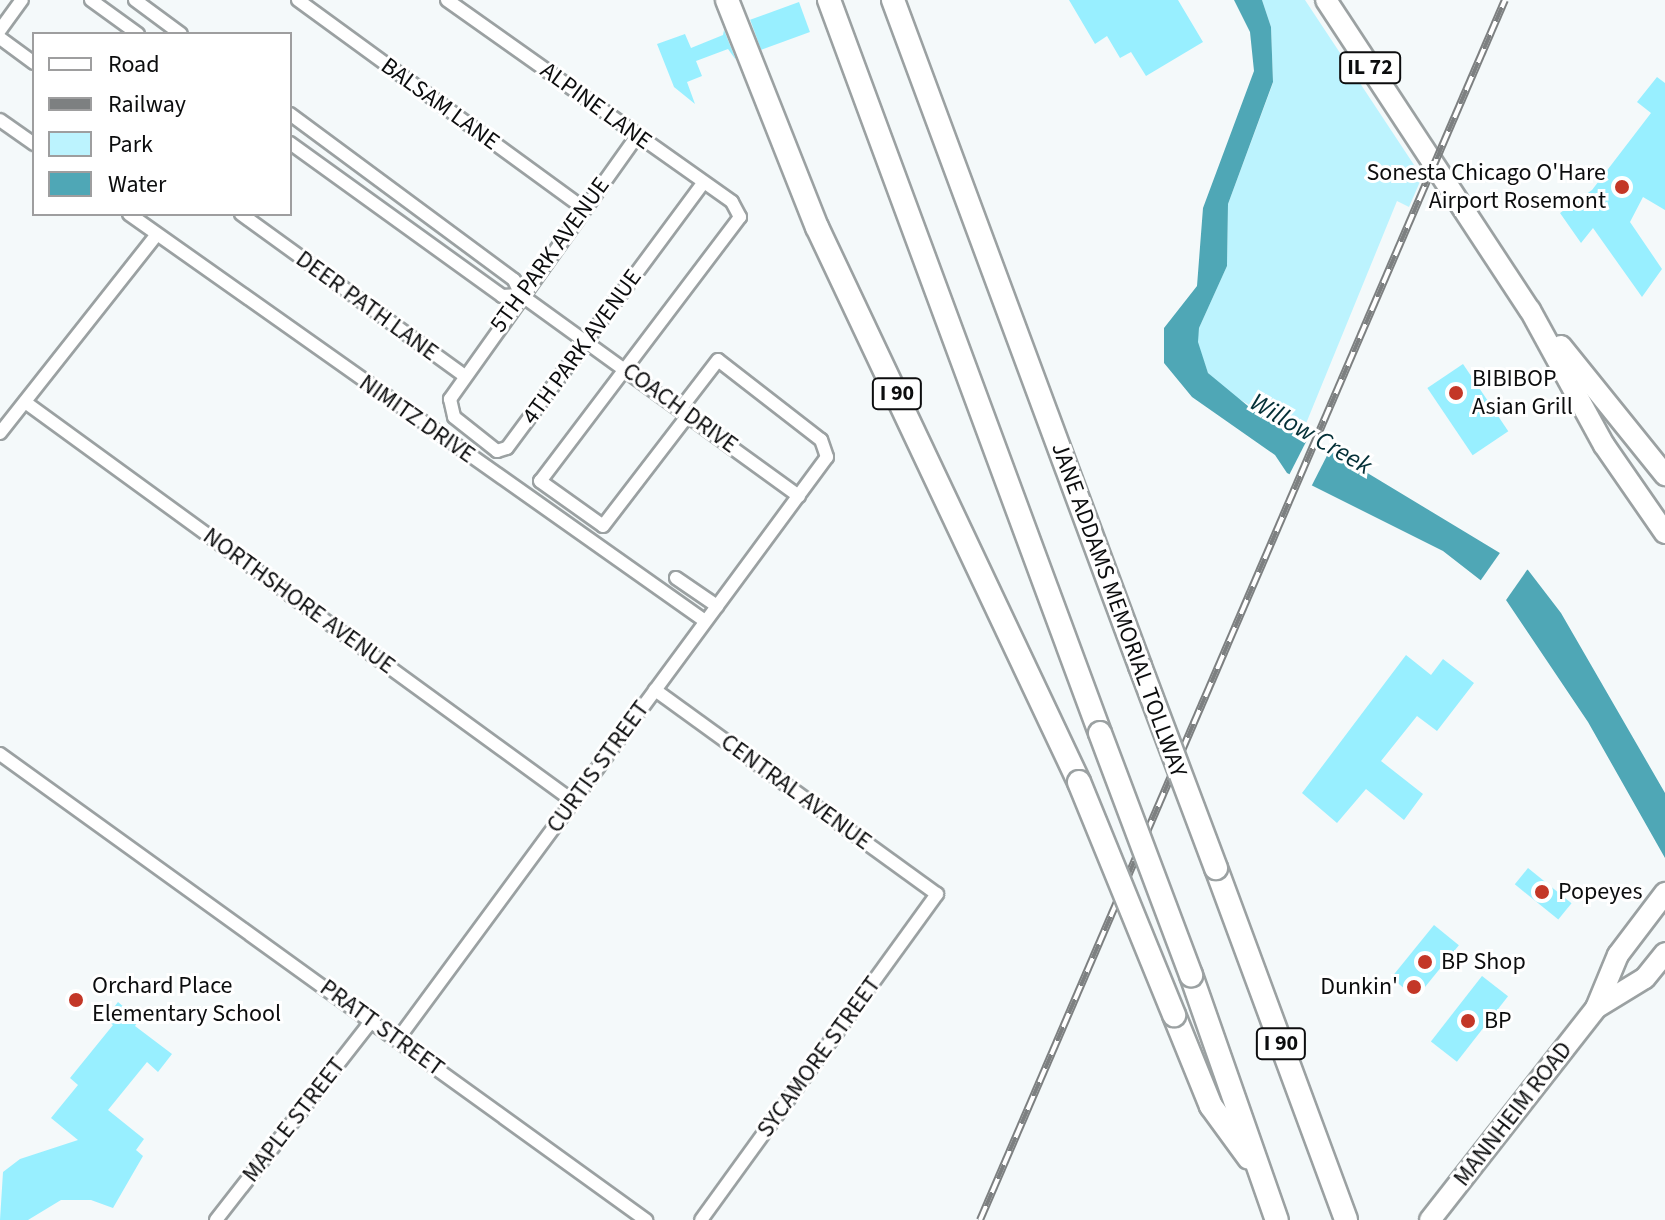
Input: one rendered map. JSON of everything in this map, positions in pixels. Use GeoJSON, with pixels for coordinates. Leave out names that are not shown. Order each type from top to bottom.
{"type":"FeatureCollection","features":[{"type":"Feature","properties":{"kind":"highway","name":"I 90"},"geometry":{"type":"LineString","coordinates":[[727,0],[817,227],[1079,782],[1211,1106],[1259,1171]]}},
{"type":"Feature","properties":{"kind":"highway","name":"I 90"},"geometry":{"type":"LineString","coordinates":[[829,0],[1191,975],[1277,1220]]}},
{"type":"Feature","properties":{"kind":"highway","name":"JANE ADDAMS MEMORIAL TOLLWAY"},"geometry":{"type":"LineString","coordinates":[[893,0],[1346,1220]]}},
{"type":"Feature","properties":{"kind":"main road","name":"IL 72"},"geometry":{"type":"LineString","coordinates":[[1326,0],[1530,310],[1604,445],[1665,533]]}},
{"type":"Feature","properties":{"kind":"main road","name":"IL 72"},"geometry":{"type":"LineString","coordinates":[[1530,310],[1665,475]]}},
{"type":"Feature","properties":{"kind":"main road","name":"MANNHEIM ROAD"},"geometry":{"type":"LineString","coordinates":[[1430,1220],[1596,1008],[1618,955],[1665,893]]}},
{"type":"Feature","properties":{"kind":"main road","name":"MANNHEIM ROAD"},"geometry":{"type":"LineString","coordinates":[[1596,1008],[1645,978],[1665,953]]}},
{"type":"Feature","properties":{"kind":"street"},"geometry":{"type":"LineString","coordinates":[[0,30],[22,0]]}},
{"type":"Feature","properties":{"kind":"street"},"geometry":{"type":"LineString","coordinates":[[91,0],[135,32]]}},
{"type":"Feature","properties":{"kind":"street"},"geometry":{"type":"LineString","coordinates":[[135,0],[178,32]]}},
{"type":"Feature","properties":{"kind":"street","name":"BALSAM LANE"},"geometry":{"type":"LineString","coordinates":[[298,0],[583,208]]}},
{"type":"Feature","properties":{"kind":"street","name":"ALPINE LANE"},"geometry":{"type":"LineString","coordinates":[[447,0],[732,202],[740,217],[626,368]]}},
{"type":"Feature","properties":{"kind":"street"},"geometry":{"type":"LineString","coordinates":[[0,38],[32,62]]}},
{"type":"Feature","properties":{"kind":"street","name":"COACH DRIVE"},"geometry":{"type":"LineString","coordinates":[[292,115],[514,280],[521,295],[799,496]]}},
{"type":"Feature","properties":{"kind":"street"},"geometry":{"type":"LineString","coordinates":[[0,120],[32,143]]}},
{"type":"Feature","properties":{"kind":"street","name":"5TH PARK AVENUE"},"geometry":{"type":"LineString","coordinates":[[465,376],[637,136]]}},
{"type":"Feature","properties":{"kind":"street","name":"COACH DRIVE"},"geometry":{"type":"LineString","coordinates":[[292,144],[502,296],[521,295]]}},
{"type":"Feature","properties":{"kind":"street","name":"4TH PARK AVENUE"},"geometry":{"type":"LineString","coordinates":[[449,407],[454,417],[503,451],[703,183]]}},
{"type":"Feature","properties":{"kind":"street","name":"NIMITZ DRIVE"},"geometry":{"type":"LineString","coordinates":[[132,216],[705,621]]}},
{"type":"Feature","properties":{"kind":"street","name":"DEER PATH LANE"},"geometry":{"type":"LineString","coordinates":[[244,216],[465,376],[449,407]]}},
{"type":"Feature","properties":{"kind":"street"},"geometry":{"type":"LineString","coordinates":[[0,433],[157,234]]}},
{"type":"Feature","properties":{"kind":"street","name":"CURTIS STREET"},"geometry":{"type":"LineString","coordinates":[[398,1039],[827,457],[825,445],[718,360],[685,411]]}},
{"type":"Feature","properties":{"kind":"street"},"geometry":{"type":"LineString","coordinates":[[626,368],[540,481],[603,526],[685,411]]}},
{"type":"Feature","properties":{"kind":"street","name":"NORTHSHORE AVENUE"},"geometry":{"type":"LineString","coordinates":[[25,402],[573,801]]}},
{"type":"Feature","properties":{"kind":"street"},"geometry":{"type":"LineString","coordinates":[[676,578],[717,606]]}},
{"type":"Feature","properties":{"kind":"street","name":"CENTRAL AVENUE"},"geometry":{"type":"LineString","coordinates":[[655,690],[937,894]]}},
{"type":"Feature","properties":{"kind":"street","name":"PRATT STREET"},"geometry":{"type":"LineString","coordinates":[[0,754],[646,1220]]}},
{"type":"Feature","properties":{"kind":"street","name":"SYCAMORE STREET"},"geometry":{"type":"LineString","coordinates":[[701,1220],[937,894]]}},
{"type":"Feature","properties":{"kind":"street","name":"MAPLE STREET"},"geometry":{"type":"LineString","coordinates":[[216,1220],[372,1020]]}},
{"type":"Feature","properties":{"kind":"green space"},"geometry":{"type":"Polygon","coordinates":[[[1262,0],[1305,0],[1422,177],[1409,207],[1397,201],[1305,426],[1312,430],[1308,440],[1229,393],[1208,373],[1197,342],[1199,328],[1227,266],[1228,204],[1273,83],[1271,27],[1262,0]]]}},
{"type":"Feature","properties":{"kind":"water"},"geometry":{"type":"Polygon","coordinates":[[[1234,0],[1262,0],[1271,27],[1273,82],[1228,204],[1227,266],[1199,328],[1198,342],[1208,373],[1254,411],[1336,454],[1528,570],[1561,613],[1665,793],[1665,858],[1588,722],[1506,600],[1443,551],[1287,473],[1275,455],[1192,397],[1164,363],[1164,328],[1197,286],[1203,208],[1254,71],[1250,32],[1234,0]]]}},
{"type":"Feature","properties":{"kind":"pier"},"geometry":{"type":"Polygon","coordinates":[[[1309,436],[1331,447],[1309,490],[1287,479],[1309,436]]]}},
{"type":"Feature","properties":{"kind":"pier"},"geometry":{"type":"Polygon","coordinates":[[[1502,550],[1528,568],[1505,602],[1478,584],[1502,550]]]}},
{"type":"Feature","properties":{"kind":"building"},"geometry":{"type":"Polygon","coordinates":[[[1069,0],[1178,0],[1203,42],[1146,76],[1131,52],[1120,58],[1107,36],[1095,44],[1069,0]]]}},
{"type":"Feature","properties":{"kind":"building"},"geometry":{"type":"Polygon","coordinates":[[[799,2],[810,32],[761,50],[750,20],[799,2]]]}},
{"type":"Feature","properties":{"kind":"building"},"geometry":{"type":"Polygon","coordinates":[[[724,30],[736,60],[728,49],[696,61],[702,76],[687,82],[695,104],[674,87],[657,44],[685,34],[691,48],[723,35],[724,30]]]}},
{"type":"Feature","properties":{"kind":"building","name":"Sonesta Chicago O'Hare Airport Rosemont"},"geometry":{"type":"Polygon","coordinates":[[[1657,77],[1665,83],[1665,210],[1643,197],[1630,222],[1662,269],[1642,297],[1593,228],[1581,243],[1560,213],[1592,190],[1651,113],[1637,102],[1657,77]]]}},
{"type":"Feature","properties":{"kind":"building"},"geometry":{"type":"Polygon","coordinates":[[[1463,364],[1508,431],[1473,455],[1427,388],[1463,364]]]}},
{"type":"Feature","properties":{"kind":"building"},"geometry":{"type":"Polygon","coordinates":[[[1406,655],[1431,675],[1443,659],[1474,683],[1437,731],[1417,716],[1381,761],[1423,794],[1404,820],[1366,789],[1337,823],[1302,793],[1406,655]]]}},
{"type":"Feature","properties":{"kind":"building","name":"Popeyes"},"geometry":{"type":"Polygon","coordinates":[[[1528,868],[1572,903],[1558,920],[1515,884],[1528,868]]]}},
{"type":"Feature","properties":{"kind":"building","name":"BP Shop"},"geometry":{"type":"Polygon","coordinates":[[[1434,925],[1459,945],[1416,998],[1391,978],[1434,925]]]}},
{"type":"Feature","properties":{"kind":"building","name":"BP"},"geometry":{"type":"Polygon","coordinates":[[[1482,976],[1508,996],[1457,1062],[1431,1041],[1482,976]]]}},
{"type":"Feature","properties":{"kind":"building"},"geometry":{"type":"Polygon","coordinates":[[[118,1002],[139,1020],[135,1026],[172,1054],[158,1072],[147,1062],[108,1110],[144,1139],[136,1150],[143,1156],[113,1208],[91,1200],[61,1200],[28,1220],[0,1220],[3,1172],[20,1159],[78,1140],[51,1118],[78,1085],[70,1078],[113,1025],[105,1019],[118,1002]]]}},
{"type":"Feature","properties":{"kind":"railway"},"geometry":{"type":"LineString","coordinates":[[980,1220],[1505,0]]}},
{"type":"Feature","properties":{"kind":"place","name":"Sonesta Chicago O'Hare Airport Rosemont"},"geometry":{"type":"Point","coordinates":[1622,187]}},
{"type":"Feature","properties":{"kind":"place","name":"BIBIBOP Asian Grill"},"geometry":{"type":"Point","coordinates":[1456,393]}},
{"type":"Feature","properties":{"kind":"place","name":"Popeyes"},"geometry":{"type":"Point","coordinates":[1542,892]}},
{"type":"Feature","properties":{"kind":"place","name":"BP Shop"},"geometry":{"type":"Point","coordinates":[1425,962]}},
{"type":"Feature","properties":{"kind":"place","name":"Dunkin'"},"geometry":{"type":"Point","coordinates":[1414,987]}},
{"type":"Feature","properties":{"kind":"place","name":"Orchard Place Elementary School"},"geometry":{"type":"Point","coordinates":[76,1000]}},
{"type":"Feature","properties":{"kind":"place","name":"BP"},"geometry":{"type":"Point","coordinates":[1468,1021]}},
{"type":"Feature","properties":{"kind":"water label","name":"Willow Creek"},"geometry":{"type":"Point","coordinates":[1311,434]}}]}
